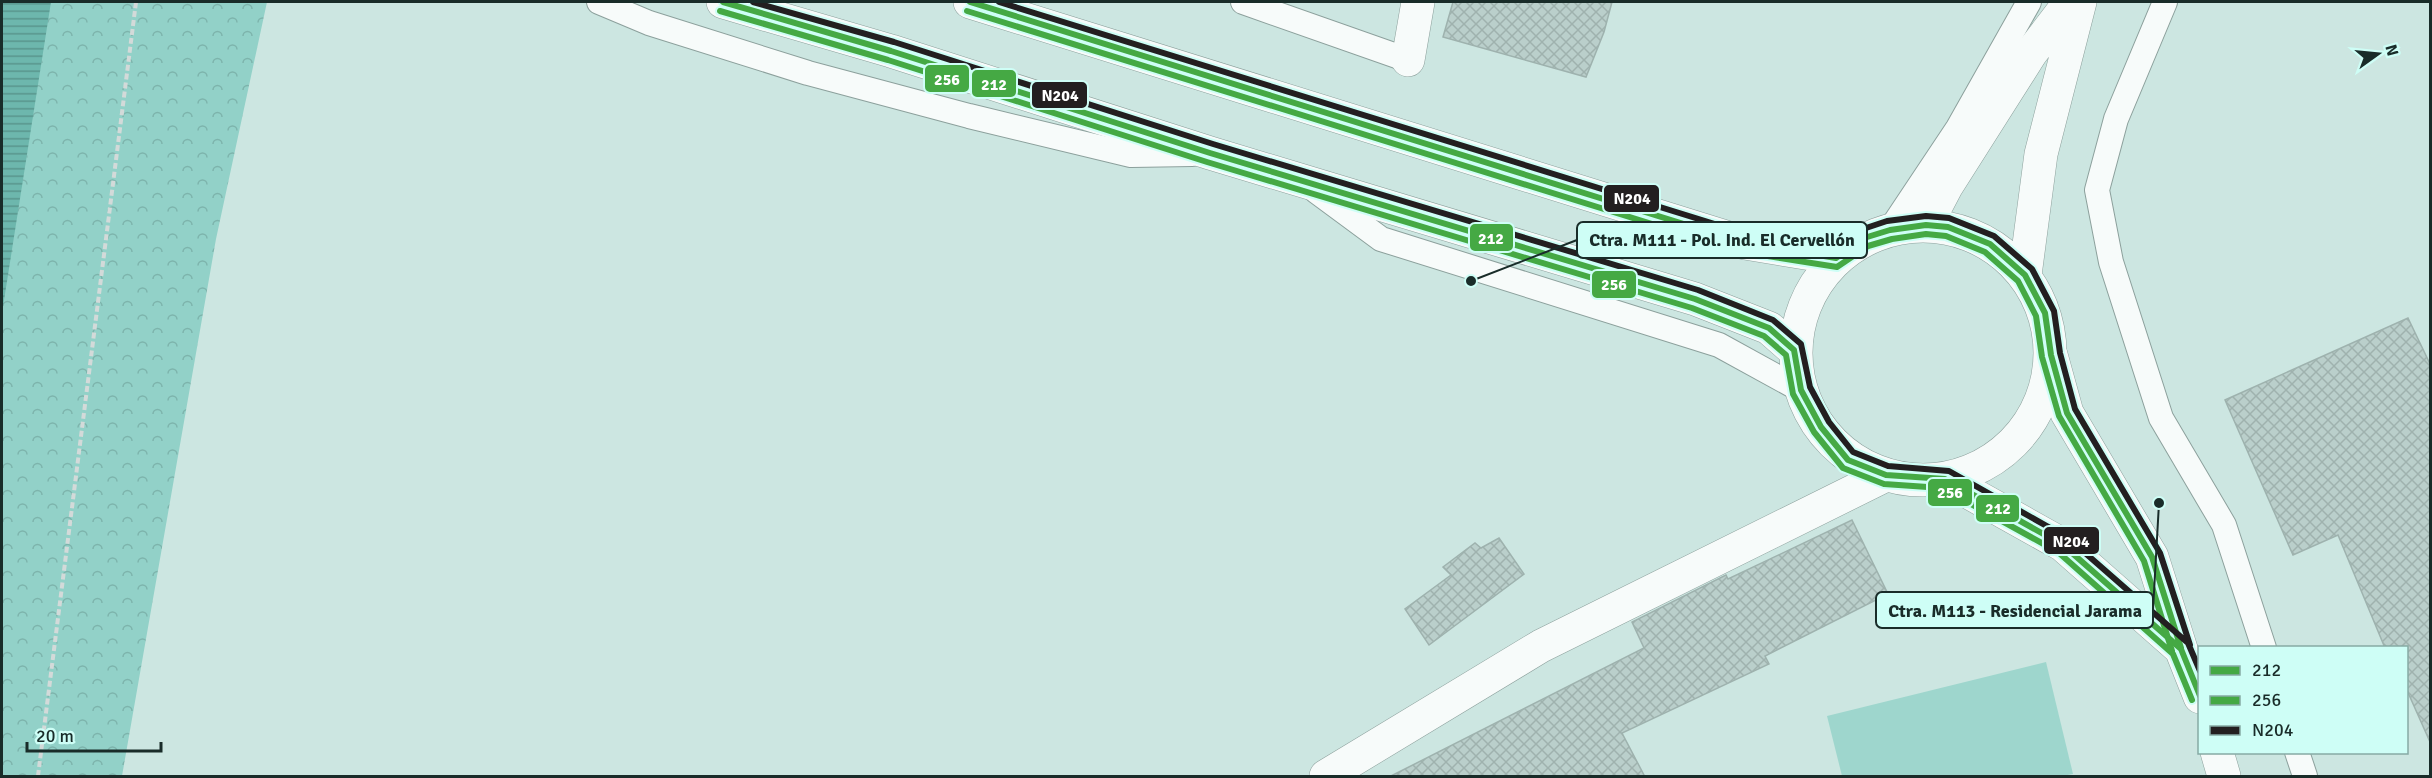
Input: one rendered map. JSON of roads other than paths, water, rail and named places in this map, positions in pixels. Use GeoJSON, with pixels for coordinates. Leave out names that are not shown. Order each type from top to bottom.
{"type":"FeatureCollection","features":[{"type":"Feature","properties":{"kind":"main road"},"geometry":{"type":"LineString","coordinates":[[723,2],[891,51],[1210,153],[1695,299],[1769,328],[1794,350]]}},
{"type":"Feature","properties":{"kind":"main road"},"geometry":{"type":"LineString","coordinates":[[970,2],[1744,243],[1836,258]]}},
{"type":"Feature","properties":{"kind":"main road"},"geometry":{"type":"LineString","coordinates":[[1408,60],[1418,2]]}},
{"type":"Feature","properties":{"kind":"main road"},"geometry":{"type":"LineString","coordinates":[[1926,225],[1946,187],[2031,53],[2070,2]]}},
{"type":"Feature","properties":{"kind":"main road"},"geometry":{"type":"LineString","coordinates":[[2025,275],[2040,154],[2080,2]]}},
{"type":"Feature","properties":{"kind":"main road"},"geometry":{"type":"LineString","coordinates":[[2052,355],[2043,400],[2019,440],[1983,468],[1946,479],[1886,476],[1848,460],[1821,427],[1801,390],[1794,350],[1805,300],[1836,258],[1864,238],[1890,230],[1926,225],[1948,227],[1990,244],[2025,275],[2045,313],[2052,355],[2067,413],[2152,557],[2198,694]]}},
{"type":"Feature","properties":{"kind":"main road"},"geometry":{"type":"LineString","coordinates":[[1326,777],[1541,646],[1886,476]]}},
{"type":"Feature","properties":{"kind":"main road"},"geometry":{"type":"LineString","coordinates":[[1946,479],[2062,544],[2181,648]]}},
{"type":"Feature","properties":{"kind":"main road"},"geometry":{"type":"LineString","coordinates":[[2217,754],[2224,777]]}},
{"type":"Feature","properties":{"kind":"lane"},"geometry":{"type":"LineString","coordinates":[[599,2],[649,23],[808,73],[969,116],[1131,155],[1210,153]]}},
{"type":"Feature","properties":{"kind":"lane"},"geometry":{"type":"LineString","coordinates":[[1243,2],[1408,60]]}},
{"type":"Feature","properties":{"kind":"lane"},"geometry":{"type":"LineString","coordinates":[[1890,230],[1958,128],[2029,2]]}},
{"type":"Feature","properties":{"kind":"lane"},"geometry":{"type":"LineString","coordinates":[[2165,2],[2116,119],[2097,190],[2111,262],[2161,418],[2224,525],[2263,646]]}},
{"type":"Feature","properties":{"kind":"lane"},"geometry":{"type":"LineString","coordinates":[[1299,179],[1381,238],[1719,345],[1801,390]]}},
{"type":"Feature","properties":{"kind":"lane"},"geometry":{"type":"LineString","coordinates":[[2297,754],[2305,777]]}},
{"type":"Feature","properties":{"kind":"place","name":"Ctra. M111 - Pol. Ind. El Cervellón"},"geometry":{"type":"Point","coordinates":[1471,281]}},
{"type":"Feature","properties":{"kind":"place","name":"Ctra. M113 - Residencial Jarama"},"geometry":{"type":"Point","coordinates":[2159,503]}}]}
